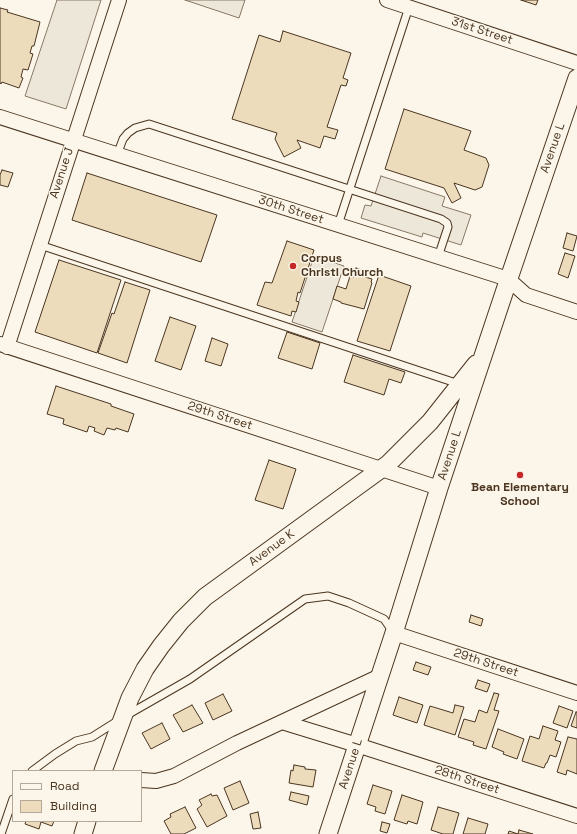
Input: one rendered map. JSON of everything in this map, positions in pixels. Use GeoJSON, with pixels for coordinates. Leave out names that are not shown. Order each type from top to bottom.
{"type":"FeatureCollection","features":[{"type":"Feature","properties":{"kind":"street","name":"Avenue J"},"geometry":{"type":"LineString","coordinates":[[3,345],[40,244],[119,0]]}},
{"type":"Feature","properties":{"kind":"street","name":"31st Street"},"geometry":{"type":"LineString","coordinates":[[387,0],[577,63]]}},
{"type":"Feature","properties":{"kind":"street","name":"Avenue L"},"geometry":{"type":"LineString","coordinates":[[328,834],[394,633],[439,488],[508,279],[577,78]]}},
{"type":"Feature","properties":{"kind":"street","name":"30th Street"},"geometry":{"type":"LineString","coordinates":[[0,117],[508,279],[526,295],[577,312]]}},
{"type":"Feature","properties":{"kind":"street","name":"29th Street"},"geometry":{"type":"LineString","coordinates":[[3,345],[439,488]]}},
{"type":"Feature","properties":{"kind":"street","name":"Avenue K"},"geometry":{"type":"LineString","coordinates":[[103,770],[130,698],[145,669],[161,646],[181,622],[205,597],[381,469],[404,449],[430,422],[483,355]]}},
{"type":"Feature","properties":{"kind":"street","name":"29th Street"},"geometry":{"type":"LineString","coordinates":[[394,633],[577,693]]}},
{"type":"Feature","properties":{"kind":"street"},"geometry":{"type":"LineString","coordinates":[[142,780],[156,781],[174,776],[237,743],[380,676]]}},
{"type":"Feature","properties":{"kind":"street"},"geometry":{"type":"LineString","coordinates":[[282,722],[357,745]]}},
{"type":"Feature","properties":{"kind":"street","name":"28th Street"},"geometry":{"type":"LineString","coordinates":[[357,745],[577,816]]}},
{"type":"Feature","properties":{"kind":"street"},"geometry":{"type":"LineString","coordinates":[[83,834],[87,822]]}},
{"type":"Feature","properties":{"kind":"lane"},"geometry":{"type":"LineString","coordinates":[[338,225],[409,7]]}},
{"type":"Feature","properties":{"kind":"lane"},"geometry":{"type":"LineString","coordinates":[[117,155],[128,133],[142,125],[149,124],[441,219],[447,222],[448,227],[438,257]]}},
{"type":"Feature","properties":{"kind":"lane"},"geometry":{"type":"LineString","coordinates":[[40,244],[460,384]]}},
{"type":"Feature","properties":{"kind":"lane"},"geometry":{"type":"LineString","coordinates":[[33,770],[76,741],[92,737],[123,717],[190,679],[306,599],[328,596],[349,603],[384,619],[394,633]]}},
{"type":"Feature","properties":{"kind":"lane"},"geometry":{"type":"LineString","coordinates":[[1,834],[12,801]]}},
{"type":"Feature","properties":{"kind":"shaded area"},"geometry":{"type":"Polygon","coordinates":[[[57,0],[101,0],[66,109],[25,96],[57,0]]]}},
{"type":"Feature","properties":{"kind":"shaded area"},"geometry":{"type":"Polygon","coordinates":[[[185,0],[245,0],[239,18],[185,0]]]}},
{"type":"Feature","properties":{"kind":"shaded area"},"geometry":{"type":"Polygon","coordinates":[[[381,176],[445,197],[442,206],[471,215],[461,245],[423,233],[422,237],[361,218],[365,205],[371,206],[381,176]]]}},
{"type":"Feature","properties":{"kind":"shaded area"},"geometry":{"type":"Polygon","coordinates":[[[314,256],[344,266],[322,332],[292,322],[314,256]]]}},
{"type":"Feature","properties":{"kind":"building"},"geometry":{"type":"Polygon","coordinates":[[[521,0],[538,0],[536,5],[521,0]]]}},
{"type":"Feature","properties":{"kind":"building"},"geometry":{"type":"Polygon","coordinates":[[[0,8],[8,10],[7,12],[40,22],[34,46],[32,46],[30,53],[33,54],[28,70],[23,69],[21,77],[23,78],[19,88],[2,82],[1,84],[0,83],[0,8]]]}},
{"type":"Feature","properties":{"kind":"building"},"geometry":{"type":"Polygon","coordinates":[[[283,31],[351,53],[343,78],[348,80],[346,86],[341,85],[327,127],[338,130],[335,139],[324,136],[320,148],[297,140],[301,148],[284,157],[275,139],[277,133],[232,119],[259,35],[280,42],[283,31]]]}},
{"type":"Feature","properties":{"kind":"building"},"geometry":{"type":"Polygon","coordinates":[[[404,109],[471,131],[464,150],[486,158],[489,165],[482,187],[475,190],[454,183],[461,198],[452,203],[444,188],[385,169],[404,109]]]}},
{"type":"Feature","properties":{"kind":"building"},"geometry":{"type":"Polygon","coordinates":[[[2,170],[13,173],[8,187],[0,185],[0,175],[2,170]]]}},
{"type":"Feature","properties":{"kind":"building"},"geometry":{"type":"Polygon","coordinates":[[[87,173],[217,215],[201,262],[72,220],[87,173]]]}},
{"type":"Feature","properties":{"kind":"building"},"geometry":{"type":"Polygon","coordinates":[[[567,233],[577,236],[573,251],[563,248],[567,233]]]}},
{"type":"Feature","properties":{"kind":"building","name":"Corpus Christi Church"},"geometry":{"type":"Polygon","coordinates":[[[287,241],[314,250],[300,293],[298,292],[296,301],[299,302],[296,312],[292,311],[291,316],[257,305],[265,282],[272,283],[287,241]]]}},
{"type":"Feature","properties":{"kind":"building"},"geometry":{"type":"Polygon","coordinates":[[[565,253],[575,256],[568,278],[558,274],[565,253]]]}},
{"type":"Feature","properties":{"kind":"building"},"geometry":{"type":"Polygon","coordinates":[[[59,260],[121,280],[97,353],[35,332],[59,260]]]}},
{"type":"Feature","properties":{"kind":"building"},"geometry":{"type":"Polygon","coordinates":[[[356,268],[367,272],[365,277],[372,279],[364,309],[341,303],[333,299],[337,286],[346,289],[350,276],[354,277],[356,268]]]}},
{"type":"Feature","properties":{"kind":"building"},"geometry":{"type":"Polygon","coordinates":[[[379,275],[411,286],[390,351],[357,341],[379,275]]]}},
{"type":"Feature","properties":{"kind":"building"},"geometry":{"type":"Polygon","coordinates":[[[125,282],[150,290],[127,363],[98,353],[125,282]]]}},
{"type":"Feature","properties":{"kind":"building"},"geometry":{"type":"Polygon","coordinates":[[[170,317],[196,326],[181,370],[155,361],[170,317]]]}},
{"type":"Feature","properties":{"kind":"building"},"geometry":{"type":"Polygon","coordinates":[[[287,332],[320,343],[312,369],[278,358],[287,332]]]}},
{"type":"Feature","properties":{"kind":"building"},"geometry":{"type":"Polygon","coordinates":[[[212,338],[228,344],[221,366],[205,361],[212,338]]]}},
{"type":"Feature","properties":{"kind":"building"},"geometry":{"type":"Polygon","coordinates":[[[353,355],[405,372],[401,383],[389,379],[384,395],[344,382],[353,355]]]}},
{"type":"Feature","properties":{"kind":"building"},"geometry":{"type":"Polygon","coordinates":[[[56,386],[111,404],[111,406],[134,414],[128,432],[116,428],[115,430],[107,428],[104,435],[94,431],[95,428],[89,426],[87,432],[63,424],[64,419],[47,414],[56,386]]]}},
{"type":"Feature","properties":{"kind":"building"},"geometry":{"type":"Polygon","coordinates":[[[269,460],[296,469],[283,509],[255,500],[269,460]]]}},
{"type":"Feature","properties":{"kind":"building"},"geometry":{"type":"Polygon","coordinates":[[[471,615],[483,619],[481,626],[469,622],[471,615]]]}},
{"type":"Feature","properties":{"kind":"building"},"geometry":{"type":"Polygon","coordinates":[[[416,662],[431,667],[428,675],[413,670],[416,662]]]}},
{"type":"Feature","properties":{"kind":"building"},"geometry":{"type":"Polygon","coordinates":[[[478,680],[490,684],[487,692],[475,688],[478,680]]]}},
{"type":"Feature","properties":{"kind":"building"},"geometry":{"type":"Polygon","coordinates":[[[494,693],[499,694],[494,710],[499,711],[486,749],[473,745],[474,742],[458,737],[464,719],[475,722],[479,710],[487,713],[494,693]]]}},
{"type":"Feature","properties":{"kind":"building"},"geometry":{"type":"Polygon","coordinates":[[[223,694],[232,711],[213,720],[205,703],[223,694]]]}},
{"type":"Feature","properties":{"kind":"building"},"geometry":{"type":"Polygon","coordinates":[[[399,697],[423,705],[417,723],[393,715],[399,697]]]}},
{"type":"Feature","properties":{"kind":"building"},"geometry":{"type":"Polygon","coordinates":[[[192,705],[203,723],[183,732],[173,715],[192,705]]]}},
{"type":"Feature","properties":{"kind":"building"},"geometry":{"type":"Polygon","coordinates":[[[455,705],[464,707],[455,735],[424,725],[430,706],[453,713],[455,705]]]}},
{"type":"Feature","properties":{"kind":"building"},"geometry":{"type":"Polygon","coordinates":[[[559,706],[573,711],[567,728],[553,723],[559,706]]]}},
{"type":"Feature","properties":{"kind":"building"},"geometry":{"type":"Polygon","coordinates":[[[577,712],[577,728],[571,726],[577,712]]]}},
{"type":"Feature","properties":{"kind":"building"},"geometry":{"type":"Polygon","coordinates":[[[162,723],[170,739],[151,749],[142,733],[162,723]]]}},
{"type":"Feature","properties":{"kind":"building"},"geometry":{"type":"Polygon","coordinates":[[[543,726],[558,731],[555,740],[561,742],[556,757],[550,755],[544,768],[522,761],[530,736],[539,739],[543,726]]]}},
{"type":"Feature","properties":{"kind":"building"},"geometry":{"type":"Polygon","coordinates":[[[498,729],[524,739],[517,759],[503,754],[504,752],[492,747],[498,729]]]}},
{"type":"Feature","properties":{"kind":"building"},"geometry":{"type":"Polygon","coordinates":[[[568,737],[577,739],[577,774],[567,770],[566,775],[557,772],[568,737]]]}},
{"type":"Feature","properties":{"kind":"building"},"geometry":{"type":"Polygon","coordinates":[[[294,765],[305,767],[305,769],[316,770],[313,787],[289,783],[291,770],[293,771],[294,765]]]}},
{"type":"Feature","properties":{"kind":"building"},"geometry":{"type":"Polygon","coordinates":[[[240,781],[249,803],[233,810],[224,788],[240,781]]]}},
{"type":"Feature","properties":{"kind":"building"},"geometry":{"type":"Polygon","coordinates":[[[373,785],[392,791],[385,814],[375,811],[376,807],[367,804],[373,785]]]}},
{"type":"Feature","properties":{"kind":"building"},"geometry":{"type":"Polygon","coordinates":[[[291,792],[309,796],[307,805],[289,800],[291,792]]]}},
{"type":"Feature","properties":{"kind":"building"},"geometry":{"type":"Polygon","coordinates":[[[211,794],[212,796],[217,795],[227,816],[207,827],[197,809],[202,805],[199,800],[211,794]]]}},
{"type":"Feature","properties":{"kind":"building"},"geometry":{"type":"Polygon","coordinates":[[[402,795],[423,802],[417,824],[408,821],[407,824],[394,820],[402,795]]]}},
{"type":"Feature","properties":{"kind":"building"},"geometry":{"type":"Polygon","coordinates":[[[185,807],[196,828],[184,834],[171,834],[164,821],[171,817],[170,814],[185,807]]]}},
{"type":"Feature","properties":{"kind":"building"},"geometry":{"type":"Polygon","coordinates":[[[438,807],[459,813],[453,834],[443,834],[431,830],[438,807]]]}},
{"type":"Feature","properties":{"kind":"building"},"geometry":{"type":"Polygon","coordinates":[[[258,812],[261,828],[253,829],[250,814],[258,812]]]}},
{"type":"Feature","properties":{"kind":"building"},"geometry":{"type":"Polygon","coordinates":[[[468,818],[488,824],[485,834],[463,834],[468,818]]]}},
{"type":"Feature","properties":{"kind":"building"},"geometry":{"type":"Polygon","coordinates":[[[26,822],[41,822],[39,829],[25,824],[26,822]]]}},
{"type":"Feature","properties":{"kind":"building"},"geometry":{"type":"Polygon","coordinates":[[[41,822],[54,822],[52,826],[41,822]]]}},
{"type":"Feature","properties":{"kind":"building"},"geometry":{"type":"Polygon","coordinates":[[[382,822],[390,824],[387,833],[380,831],[382,822]]]}},
{"type":"Feature","properties":{"kind":"building"},"geometry":{"type":"Polygon","coordinates":[[[519,830],[533,834],[518,834],[519,830]]]}},
{"type":"Feature","properties":{"kind":"building"},"geometry":{"type":"Polygon","coordinates":[[[509,831],[518,834],[508,834],[509,831]]]}},
{"type":"Feature","properties":{"kind":"place","name":"Corpus Christi Church"},"geometry":{"type":"Point","coordinates":[293,266]}},
{"type":"Feature","properties":{"kind":"place","name":"Bean Elementary School"},"geometry":{"type":"Point","coordinates":[520,475]}}]}
